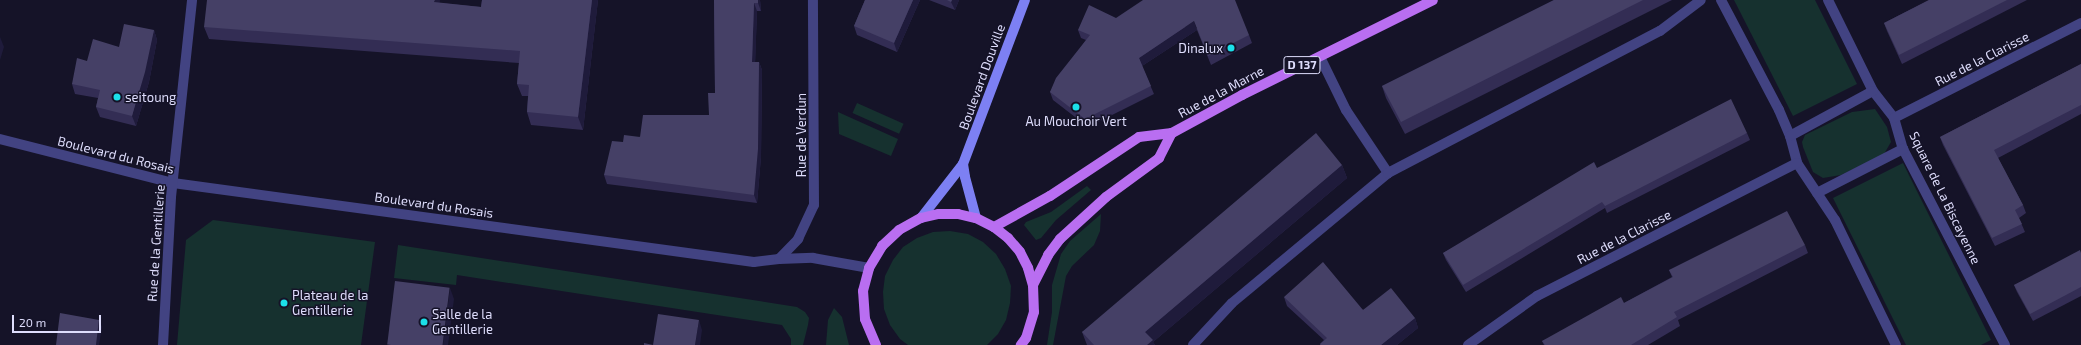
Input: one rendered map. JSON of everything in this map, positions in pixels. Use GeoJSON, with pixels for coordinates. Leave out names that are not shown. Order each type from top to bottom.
{"type":"FeatureCollection","features":[{"type":"Feature","properties":{"kind":"main road","name":"Rue de la Marne"},"geometry":{"type":"LineString","coordinates":[[994,227],[1050,196],[1138,137],[1172,133],[1242,95],[1434,0]]}},
{"type":"Feature","properties":{"kind":"main road","name":"Rue de la Marne"},"geometry":{"type":"LineString","coordinates":[[1033,285],[1048,255],[1060,239],[1106,198],[1159,158],[1172,133]]}},
{"type":"Feature","properties":{"kind":"main road"},"geometry":{"type":"LineString","coordinates":[[876,345],[865,320],[863,291],[869,268],[882,246],[899,230],[921,218],[939,214],[958,214],[976,218],[994,227],[1008,238],[1020,252],[1028,268],[1033,285],[1034,312],[1026,338],[1021,345]]}},
{"type":"Feature","properties":{"kind":"street","name":"Rue de la Gentillerie"},"geometry":{"type":"LineString","coordinates":[[163,345],[173,183],[192,0]]}},
{"type":"Feature","properties":{"kind":"street","name":"Rue de Verdun"},"geometry":{"type":"LineString","coordinates":[[779,259],[798,239],[814,205],[813,0]]}},
{"type":"Feature","properties":{"kind":"street","name":"Boulevard Douville"},"geometry":{"type":"LineString","coordinates":[[921,218],[963,164],[1026,0]]}},
{"type":"Feature","properties":{"kind":"street"},"geometry":{"type":"LineString","coordinates":[[1193,345],[1232,303],[1388,173],[1660,31],[1701,0]]}},
{"type":"Feature","properties":{"kind":"street"},"geometry":{"type":"LineString","coordinates":[[1721,0],[1779,110],[1790,136],[1797,163],[1835,220],[1896,345]]}},
{"type":"Feature","properties":{"kind":"street","name":"Square de La Biscayenne"},"geometry":{"type":"LineString","coordinates":[[1828,0],[1873,91],[1894,118],[1903,149],[2005,345]]}},
{"type":"Feature","properties":{"kind":"street","name":"Rue de la Clarisse"},"geometry":{"type":"LineString","coordinates":[[1894,118],[2081,23]]}},
{"type":"Feature","properties":{"kind":"street"},"geometry":{"type":"LineString","coordinates":[[1320,57],[1346,110],[1388,173]]}},
{"type":"Feature","properties":{"kind":"street"},"geometry":{"type":"LineString","coordinates":[[1790,136],[1873,91]]}},
{"type":"Feature","properties":{"kind":"street","name":"Boulevard du Rosais"},"geometry":{"type":"LineString","coordinates":[[0,139],[173,183],[754,262],[779,259],[813,258],[869,268]]}},
{"type":"Feature","properties":{"kind":"street"},"geometry":{"type":"LineString","coordinates":[[1817,193],[1903,149]]}},
{"type":"Feature","properties":{"kind":"street","name":"Rue de la Clarisse"},"geometry":{"type":"LineString","coordinates":[[1468,345],[1537,296],[1797,163]]}},
{"type":"Feature","properties":{"kind":"street"},"geometry":{"type":"LineString","coordinates":[[963,164],[976,218]]}},
{"type":"Feature","properties":{"kind":"green space"},"geometry":{"type":"Polygon","coordinates":[[[1734,0],[1815,0],[1857,84],[1793,116],[1734,0]]]}},
{"type":"Feature","properties":{"kind":"green space"},"geometry":{"type":"Polygon","coordinates":[[[857,103],[904,124],[899,134],[853,113],[857,103]]]}},
{"type":"Feature","properties":{"kind":"green space"},"geometry":{"type":"Polygon","coordinates":[[[1875,109],[1887,127],[1891,142],[1884,154],[1841,175],[1823,178],[1813,172],[1803,147],[1802,142],[1805,135],[1852,112],[1875,109]]]}},
{"type":"Feature","properties":{"kind":"green space"},"geometry":{"type":"Polygon","coordinates":[[[838,112],[898,139],[891,156],[839,134],[838,112]]]}},
{"type":"Feature","properties":{"kind":"green space"},"geometry":{"type":"Polygon","coordinates":[[[1903,163],[1991,340],[1981,345],[1906,345],[1833,198],[1903,163]]]}},
{"type":"Feature","properties":{"kind":"green space"},"geometry":{"type":"Polygon","coordinates":[[[1087,186],[1091,190],[1056,220],[1041,238],[1036,240],[1024,225],[1026,222],[1051,212],[1087,186]]]}},
{"type":"Feature","properties":{"kind":"green space"},"geometry":{"type":"Polygon","coordinates":[[[1101,214],[1100,231],[1094,245],[1072,266],[1066,276],[1053,345],[1047,345],[1052,312],[1052,285],[1061,254],[1070,241],[1101,214]]]}},
{"type":"Feature","properties":{"kind":"green space","name":"Plateau de la Gentillerie"},"geometry":{"type":"Polygon","coordinates":[[[213,220],[375,242],[361,345],[177,345],[186,240],[213,220]]]}},
{"type":"Feature","properties":{"kind":"green space"},"geometry":{"type":"Polygon","coordinates":[[[950,231],[968,234],[983,242],[996,254],[1005,269],[1011,286],[1010,303],[1006,320],[998,334],[987,345],[908,345],[900,339],[890,325],[884,309],[883,292],[885,276],[893,260],[903,247],[917,238],[933,232],[950,231]]]}},
{"type":"Feature","properties":{"kind":"green space"},"geometry":{"type":"Polygon","coordinates":[[[398,245],[797,307],[805,312],[809,318],[808,325],[803,345],[791,345],[791,339],[782,325],[457,275],[456,285],[394,278],[398,245]]]}},
{"type":"Feature","properties":{"kind":"green space"},"geometry":{"type":"Polygon","coordinates":[[[834,308],[842,317],[849,345],[826,345],[828,320],[834,308]]]}},
{"type":"Feature","properties":{"kind":"building"},"geometry":{"type":"Polygon","coordinates":[[[207,0],[435,0],[434,2],[481,7],[482,0],[592,0],[578,117],[527,112],[529,85],[517,84],[520,51],[204,27],[207,0]]]}},
{"type":"Feature","properties":{"kind":"building"},"geometry":{"type":"Polygon","coordinates":[[[714,0],[758,0],[758,3],[754,3],[752,62],[759,62],[758,149],[754,195],[604,175],[612,141],[623,142],[624,135],[640,137],[643,115],[709,115],[708,93],[715,93],[714,0]]]}},
{"type":"Feature","properties":{"kind":"building"},"geometry":{"type":"Polygon","coordinates":[[[865,0],[913,0],[894,43],[854,26],[865,0]]]}},
{"type":"Feature","properties":{"kind":"building"},"geometry":{"type":"Polygon","coordinates":[[[1143,0],[1235,0],[1249,35],[1208,56],[1194,21],[1139,58],[1151,86],[1085,119],[1050,92],[1056,78],[1090,35],[1078,30],[1089,5],[1116,18],[1143,0]]]}},
{"type":"Feature","properties":{"kind":"building"},"geometry":{"type":"Polygon","coordinates":[[[1554,0],[1643,0],[1401,122],[1382,86],[1554,0]]]}},
{"type":"Feature","properties":{"kind":"building"},"geometry":{"type":"Polygon","coordinates":[[[1929,0],[2007,0],[1899,55],[1884,23],[1929,0]]]}},
{"type":"Feature","properties":{"kind":"building"},"geometry":{"type":"Polygon","coordinates":[[[124,24],[154,30],[145,72],[132,116],[96,107],[100,90],[72,84],[77,58],[87,61],[93,39],[119,47],[124,24]]]}},
{"type":"Feature","properties":{"kind":"building"},"geometry":{"type":"Polygon","coordinates":[[[2081,64],[2081,105],[1994,150],[2023,205],[2015,210],[2022,224],[1992,238],[1940,137],[2081,64]]]}},
{"type":"Feature","properties":{"kind":"building"},"geometry":{"type":"Polygon","coordinates":[[[1731,99],[1747,133],[1605,206],[1602,202],[1463,285],[1443,253],[1594,162],[1597,168],[1731,99]]]}},
{"type":"Feature","properties":{"kind":"building"},"geometry":{"type":"Polygon","coordinates":[[[1316,133],[1342,165],[1145,332],[1153,340],[1147,345],[1094,345],[1082,332],[1316,133]]]}},
{"type":"Feature","properties":{"kind":"building"},"geometry":{"type":"Polygon","coordinates":[[[1787,211],[1805,245],[1674,312],[1677,317],[1631,345],[1545,345],[1542,341],[1621,297],[1624,303],[1673,277],[1669,270],[1787,211]]]}},
{"type":"Feature","properties":{"kind":"building"},"geometry":{"type":"Polygon","coordinates":[[[2080,250],[2081,287],[2030,314],[2014,285],[2080,250]]]}},
{"type":"Feature","properties":{"kind":"building"},"geometry":{"type":"Polygon","coordinates":[[[1323,262],[1363,310],[1391,288],[1415,318],[1381,345],[1321,345],[1320,344],[1327,338],[1284,297],[1323,262]]]}},
{"type":"Feature","properties":{"kind":"building","name":"Salle de la Gentillerie"},"geometry":{"type":"Polygon","coordinates":[[[395,281],[450,288],[443,345],[387,345],[395,281]]]}},
{"type":"Feature","properties":{"kind":"building"},"geometry":{"type":"Polygon","coordinates":[[[60,313],[99,320],[96,345],[56,345],[60,313]]]}},
{"type":"Feature","properties":{"kind":"building"},"geometry":{"type":"Polygon","coordinates":[[[658,314],[699,320],[695,345],[653,345],[658,314]]]}},
{"type":"Feature","properties":{"kind":"place","name":"Dinalux"},"geometry":{"type":"Point","coordinates":[1231,48]}},
{"type":"Feature","properties":{"kind":"place","name":"seitoung"},"geometry":{"type":"Point","coordinates":[117,97]}},
{"type":"Feature","properties":{"kind":"place","name":"Au Mouchoir Vert"},"geometry":{"type":"Point","coordinates":[1076,107]}},
{"type":"Feature","properties":{"kind":"place","name":"Plateau de la Gentillerie"},"geometry":{"type":"Point","coordinates":[284,303]}},
{"type":"Feature","properties":{"kind":"place","name":"Salle de la Gentillerie"},"geometry":{"type":"Point","coordinates":[424,322]}}]}
